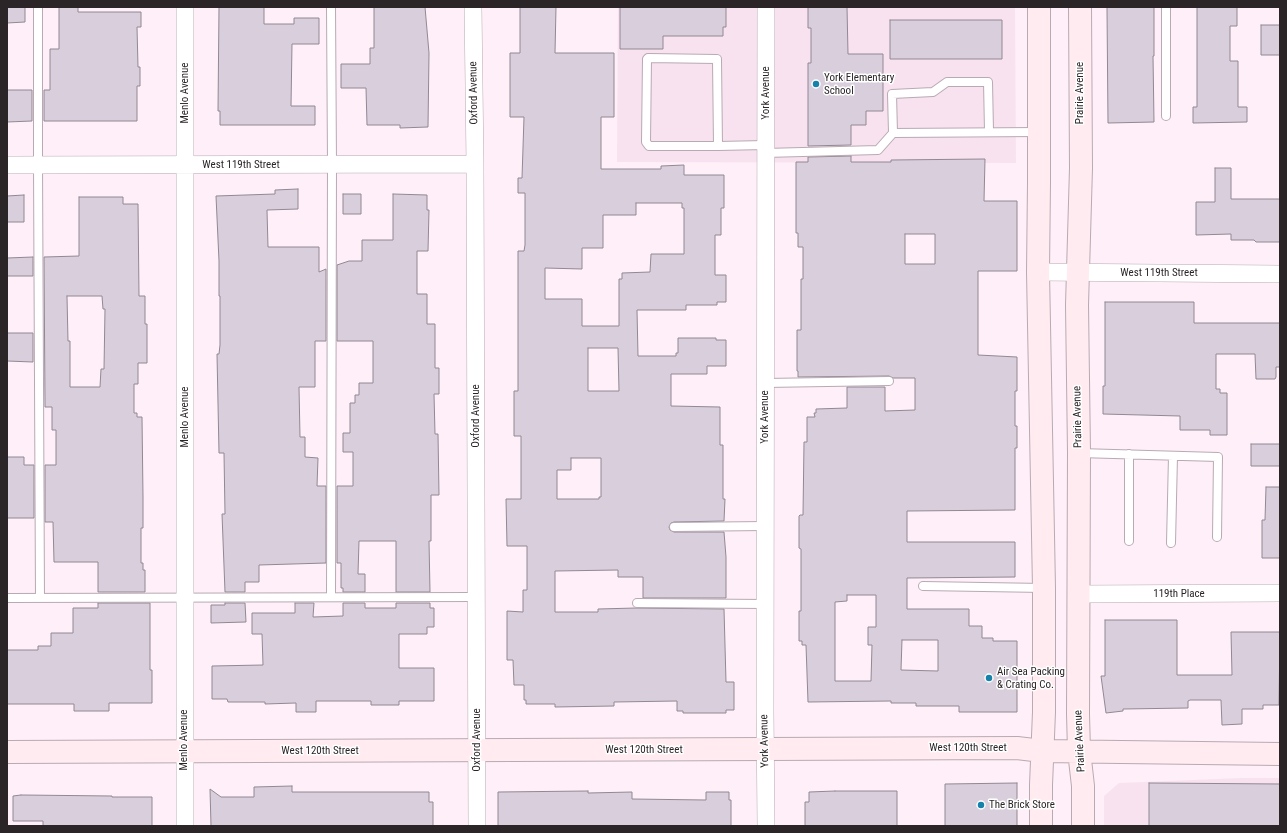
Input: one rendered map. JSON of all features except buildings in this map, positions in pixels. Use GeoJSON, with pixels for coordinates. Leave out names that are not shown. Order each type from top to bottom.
{"type":"FeatureCollection","features":[{"type":"Feature","properties":{"kind":"main road"},"geometry":{"type":"LineString","coordinates":[[1039,7],[1038,272],[1044,588],[1044,712],[1041,826]]}},
{"type":"Feature","properties":{"kind":"main road","name":"Prairie Avenue"},"geometry":{"type":"LineString","coordinates":[[1080,7],[1079,272],[1077,306],[1079,453],[1078,594],[1079,751],[1084,786],[1083,826]]}},
{"type":"Feature","properties":{"kind":"main road","name":"West 120th Street"},"geometry":{"type":"LineString","coordinates":[[7,752],[1017,748],[1042,751],[1280,754]]}},
{"type":"Feature","properties":{"kind":"street","name":"Menlo Avenue"},"geometry":{"type":"LineString","coordinates":[[185,7],[185,826]]}},
{"type":"Feature","properties":{"kind":"street","name":"Oxford Avenue"},"geometry":{"type":"LineString","coordinates":[[473,7],[475,164],[477,826]]}},
{"type":"Feature","properties":{"kind":"street","name":"York Avenue"},"geometry":{"type":"LineString","coordinates":[[766,7],[766,826]]}},
{"type":"Feature","properties":{"kind":"street","name":"West 119th Street"},"geometry":{"type":"LineString","coordinates":[[7,165],[475,164]]}},
{"type":"Feature","properties":{"kind":"street","name":"West 119th Street"},"geometry":{"type":"LineString","coordinates":[[1038,272],[1280,274]]}},
{"type":"Feature","properties":{"kind":"street","name":"119th Place"},"geometry":{"type":"LineString","coordinates":[[1078,594],[1280,593]]}},
{"type":"Feature","properties":{"kind":"lane"},"geometry":{"type":"LineString","coordinates":[[38,7],[40,598]]}},
{"type":"Feature","properties":{"kind":"lane"},"geometry":{"type":"LineString","coordinates":[[331,7],[331,597]]}},
{"type":"Feature","properties":{"kind":"lane"},"geometry":{"type":"LineString","coordinates":[[1166,7],[1166,116]]}},
{"type":"Feature","properties":{"kind":"lane"},"geometry":{"type":"LineString","coordinates":[[718,146],[717,59],[648,58],[646,61],[646,142],[649,146],[718,146],[766,149],[878,150],[893,133],[892,94],[933,92],[947,82],[988,82],[989,131]]}},
{"type":"Feature","properties":{"kind":"lane"},"geometry":{"type":"LineString","coordinates":[[893,133],[989,131],[1039,132]]}},
{"type":"Feature","properties":{"kind":"lane"},"geometry":{"type":"LineString","coordinates":[[765,383],[889,381]]}},
{"type":"Feature","properties":{"kind":"lane"},"geometry":{"type":"LineString","coordinates":[[1079,453],[1218,457],[1217,537]]}},
{"type":"Feature","properties":{"kind":"lane"},"geometry":{"type":"LineString","coordinates":[[1129,454],[1129,541]]}},
{"type":"Feature","properties":{"kind":"lane"},"geometry":{"type":"LineString","coordinates":[[1172,543],[1173,456]]}},
{"type":"Feature","properties":{"kind":"lane"},"geometry":{"type":"LineString","coordinates":[[674,527],[765,526]]}},
{"type":"Feature","properties":{"kind":"lane"},"geometry":{"type":"LineString","coordinates":[[923,586],[1044,588]]}},
{"type":"Feature","properties":{"kind":"lane"},"geometry":{"type":"LineString","coordinates":[[7,598],[476,597]]}},
{"type":"Feature","properties":{"kind":"lane"},"geometry":{"type":"LineString","coordinates":[[637,603],[765,604]]}},
{"type":"Feature","properties":{"kind":"shaded area","name":"York Elementary School"},"geometry":{"type":"Polygon","coordinates":[[[618,7],[1015,7],[1016,163],[617,162],[618,7]]]}},
{"type":"Feature","properties":{"kind":"shaded area"},"geometry":{"type":"Polygon","coordinates":[[[1280,778],[1280,826],[1104,826],[1104,796],[1119,783],[1280,778]]]}},
{"type":"Feature","properties":{"kind":"place","name":"York Elementary School"},"geometry":{"type":"Point","coordinates":[816,84]}},
{"type":"Feature","properties":{"kind":"place","name":"Air Sea Packing & Crating Co."},"geometry":{"type":"Point","coordinates":[989,678]}},
{"type":"Feature","properties":{"kind":"place","name":"The Brick Store"},"geometry":{"type":"Point","coordinates":[981,805]}}]}
